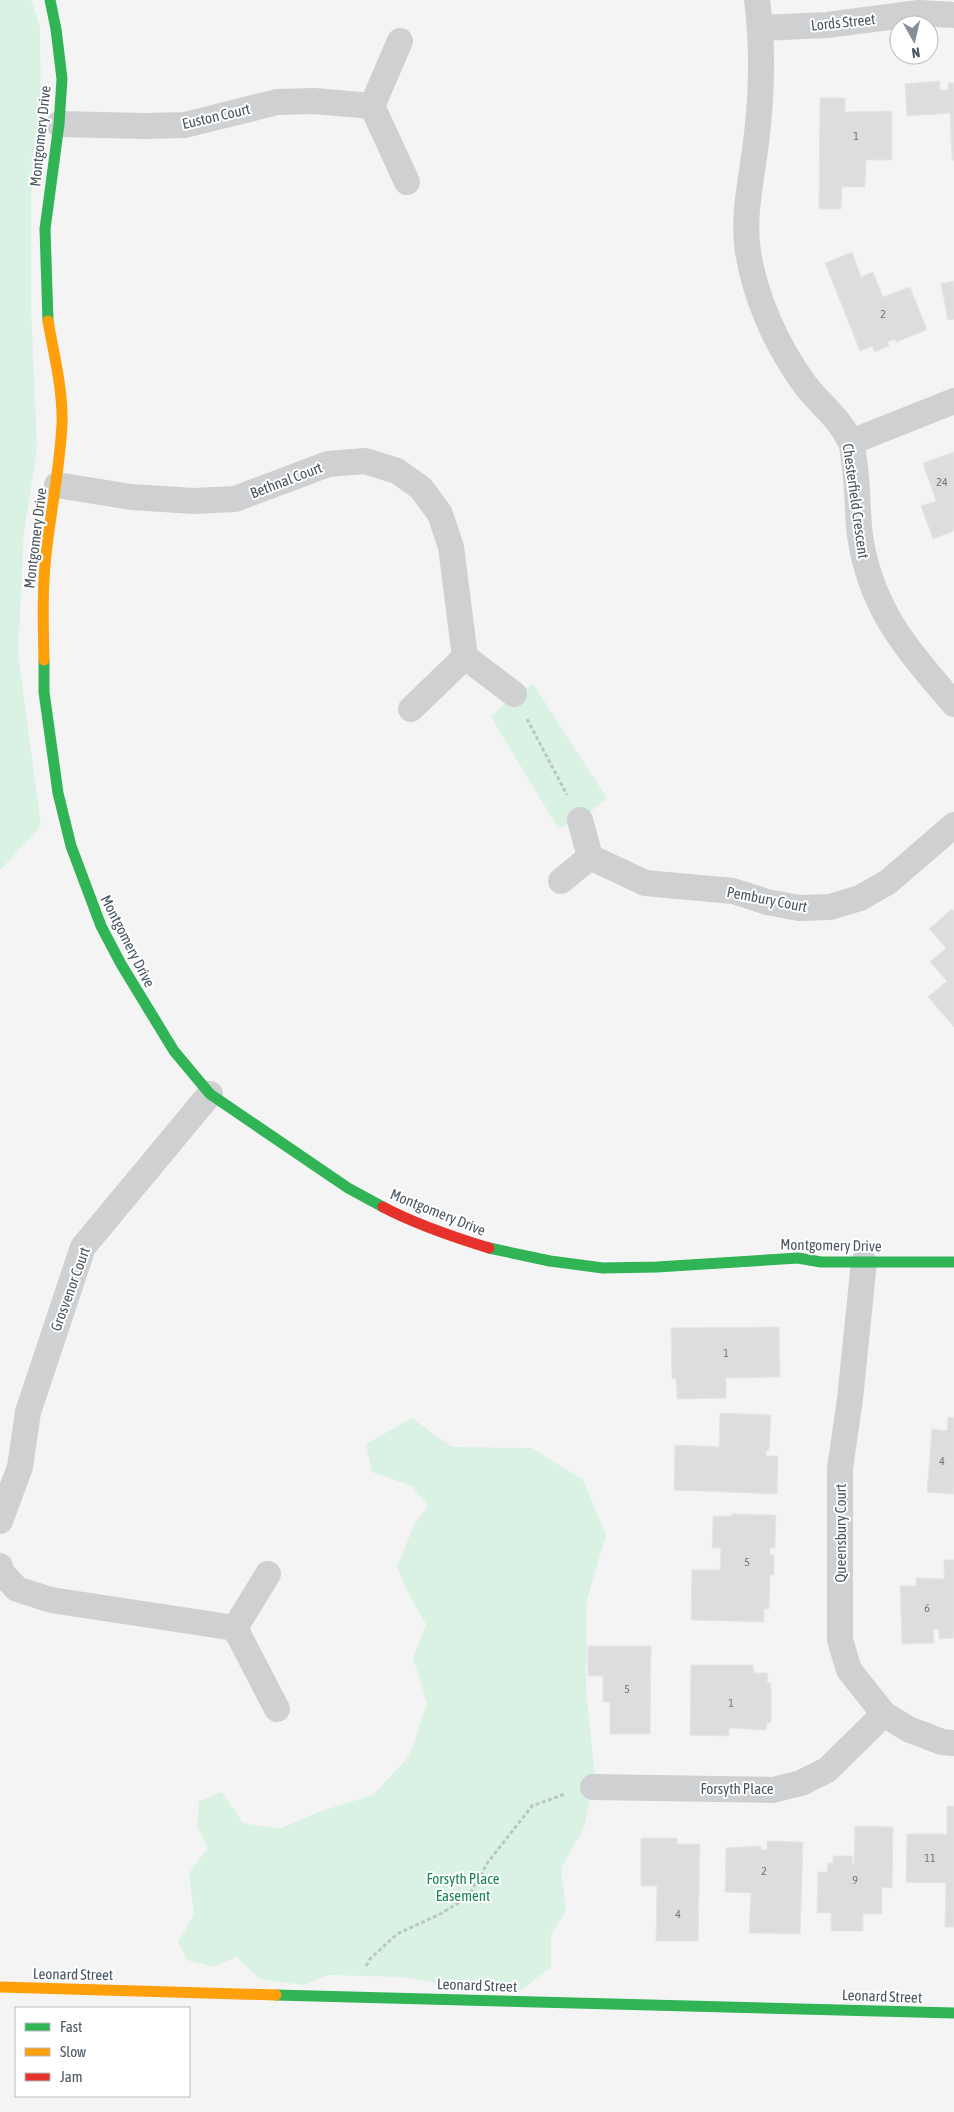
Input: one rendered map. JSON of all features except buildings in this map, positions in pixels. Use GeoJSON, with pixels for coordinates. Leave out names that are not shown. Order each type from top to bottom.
{"type":"FeatureCollection","features":[{"type":"Feature","properties":{"kind":"street","name":"Montgomery Drive"},"geometry":{"type":"LineString","coordinates":[[50,0],[62,80],[59,124],[45,229],[48,319],[57,371],[62,422],[57,485],[47,545],[43,590],[44,692],[58,793],[71,846],[101,926],[121,964],[174,1051],[210,1094],[348,1188],[400,1216],[458,1238],[504,1252],[550,1261],[603,1268],[657,1267],[798,1258],[821,1262],[954,1262]]}},
{"type":"Feature","properties":{"kind":"street","name":"Chesterfield Crescent"},"geometry":{"type":"LineString","coordinates":[[757,0],[761,28],[762,90],[745,216],[748,252],[756,285],[784,354],[804,383],[834,414],[851,442],[856,476],[860,535],[866,567],[892,627],[912,655],[954,704]]}},
{"type":"Feature","properties":{"kind":"street","name":"Lords Street"},"geometry":{"type":"LineString","coordinates":[[761,28],[827,25],[919,13],[954,15]]}},
{"type":"Feature","properties":{"kind":"street"},"geometry":{"type":"LineString","coordinates":[[400,41],[372,106],[407,182]]}},
{"type":"Feature","properties":{"kind":"street","name":"Euston Court"},"geometry":{"type":"LineString","coordinates":[[59,124],[184,125],[277,102],[314,101],[372,106]]}},
{"type":"Feature","properties":{"kind":"street"},"geometry":{"type":"LineString","coordinates":[[851,442],[954,401]]}},
{"type":"Feature","properties":{"kind":"street","name":"Bethnal Court"},"geometry":{"type":"LineString","coordinates":[[57,485],[131,497],[194,501],[235,499],[328,464],[365,461],[397,471],[421,488],[440,514],[451,547],[466,657]]}},
{"type":"Feature","properties":{"kind":"street"},"geometry":{"type":"LineString","coordinates":[[411,709],[466,657],[514,694]]}},
{"type":"Feature","properties":{"kind":"street"},"geometry":{"type":"LineString","coordinates":[[561,881],[590,857],[580,820]]}},
{"type":"Feature","properties":{"kind":"street","name":"Pembury Court"},"geometry":{"type":"LineString","coordinates":[[590,857],[645,883],[733,891],[767,902],[800,908],[830,907],[860,898],[888,882],[954,825]]}},
{"type":"Feature","properties":{"kind":"street","name":"Grosvenor Court"},"geometry":{"type":"LineString","coordinates":[[0,1521],[20,1467],[28,1412],[83,1247],[210,1094]]}},
{"type":"Feature","properties":{"kind":"street","name":"Queensbury Court"},"geometry":{"type":"LineString","coordinates":[[864,1262],[850,1399],[840,1468],[840,1640],[849,1670],[884,1714],[908,1729],[942,1742],[954,1743]]}},
{"type":"Feature","properties":{"kind":"street"},"geometry":{"type":"LineString","coordinates":[[0,1566],[2,1572],[18,1589],[51,1600],[235,1628]]}},
{"type":"Feature","properties":{"kind":"street"},"geometry":{"type":"LineString","coordinates":[[235,1628],[268,1574]]}},
{"type":"Feature","properties":{"kind":"street"},"geometry":{"type":"LineString","coordinates":[[235,1628],[277,1709]]}},
{"type":"Feature","properties":{"kind":"street","name":"Forsyth Place"},"geometry":{"type":"LineString","coordinates":[[593,1787],[773,1790],[801,1783],[827,1770],[884,1714]]}},
{"type":"Feature","properties":{"kind":"street","name":"Leonard Street"},"geometry":{"type":"LineString","coordinates":[[0,1987],[954,2013]]}},
{"type":"Feature","properties":{"kind":"path"},"geometry":{"type":"LineString","coordinates":[[514,694],[580,820]]}},
{"type":"Feature","properties":{"kind":"path"},"geometry":{"type":"LineString","coordinates":[[346,1996],[370,1959],[397,1934],[442,1913],[468,1897],[488,1862],[532,1806],[555,1796],[593,1787]]}},
{"type":"Feature","properties":{"kind":"green space"},"geometry":{"type":"Polygon","coordinates":[[[0,0],[31,0],[40,27],[41,120],[31,198],[31,307],[37,449],[24,532],[18,653],[41,826],[0,870],[0,0]]]}},
{"type":"Feature","properties":{"kind":"green space"},"geometry":{"type":"Polygon","coordinates":[[[533,684],[607,798],[580,820],[558,828],[491,717],[514,694],[533,684]]]}},
{"type":"Feature","properties":{"kind":"green space","name":"Forsyth Place Easement"},"geometry":{"type":"Polygon","coordinates":[[[412,1418],[452,1447],[532,1448],[583,1480],[606,1535],[587,1600],[586,1690],[595,1776],[584,1828],[561,1868],[566,1911],[551,1935],[551,1967],[521,1990],[473,1990],[403,1977],[329,1975],[303,1985],[260,1979],[237,1957],[214,1967],[187,1960],[178,1942],[194,1915],[189,1873],[208,1848],[197,1826],[199,1801],[222,1792],[243,1823],[279,1829],[321,1811],[373,1795],[410,1755],[427,1703],[413,1658],[426,1624],[408,1593],[397,1567],[414,1525],[428,1506],[412,1486],[372,1472],[366,1444],[412,1418]]]}},
{"type":"Feature","properties":{"kind":"traffic: fast"},"geometry":{"type":"LineString","coordinates":[[48,321],[45,229],[59,124],[62,79],[56,29],[50,0]]}},
{"type":"Feature","properties":{"kind":"traffic: fast"},"geometry":{"type":"LineString","coordinates":[[44,660],[44,692],[58,793],[71,846],[101,926],[121,964],[174,1051],[210,1094],[348,1188],[383,1207]]}},
{"type":"Feature","properties":{"kind":"traffic: fast"},"geometry":{"type":"LineString","coordinates":[[489,1248],[550,1261],[603,1268],[657,1267],[798,1258],[821,1262],[954,1262]]}},
{"type":"Feature","properties":{"kind":"traffic: fast"},"geometry":{"type":"LineString","coordinates":[[276,1995],[954,2013]]}},
{"type":"Feature","properties":{"kind":"traffic: slow"},"geometry":{"type":"LineString","coordinates":[[44,660],[44,574],[60,455],[62,424],[60,385],[48,321]]}},
{"type":"Feature","properties":{"kind":"traffic: slow"},"geometry":{"type":"LineString","coordinates":[[0,1987],[276,1995]]}},
{"type":"Feature","properties":{"kind":"traffic: jam"},"geometry":{"type":"LineString","coordinates":[[383,1207],[435,1230],[489,1248]]}}]}
